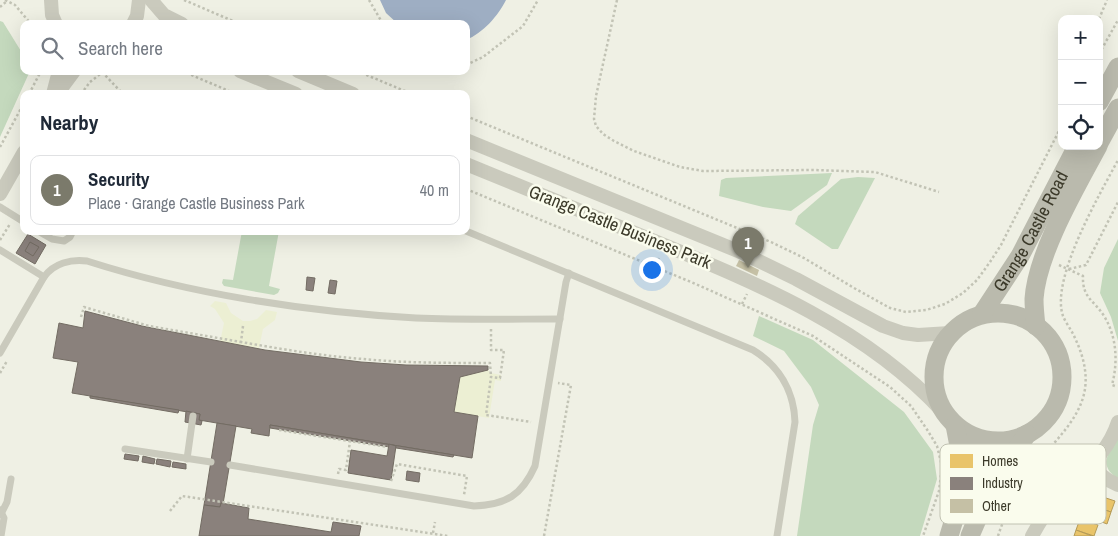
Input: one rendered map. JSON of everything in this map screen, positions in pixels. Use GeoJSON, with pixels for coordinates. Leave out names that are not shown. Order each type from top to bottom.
{"type":"FeatureCollection","features":[{"type":"Feature","properties":{"kind":"main road"},"geometry":{"type":"LineString","coordinates":[[1103,95],[1118,67]]}},
{"type":"Feature","properties":{"kind":"main road","name":"Grange Castle Road"},"geometry":{"type":"LineString","coordinates":[[1103,136],[1118,108]]}},
{"type":"Feature","properties":{"kind":"main road","name":"Grange Castle Road"},"geometry":{"type":"LineString","coordinates":[[982,314],[1018,261],[1074,150]]}},
{"type":"Feature","properties":{"kind":"main road","name":"Grange Castle Road"},"geometry":{"type":"LineString","coordinates":[[1036,326],[1034,298],[1043,259],[1095,150]]}},
{"type":"Feature","properties":{"kind":"main road","name":"Grange Castle Road"},"geometry":{"type":"LineString","coordinates":[[949,418],[968,434],[984,440],[1004,441],[1027,434],[1045,421],[1052,412],[1061,390],[1063,377],[1058,354],[1049,337],[1036,326],[1009,314],[982,314],[966,320],[950,334],[936,357],[933,376],[935,391],[949,418],[957,444]]}},
{"type":"Feature","properties":{"kind":"main road","name":"Grange Castle Road"},"geometry":{"type":"LineString","coordinates":[[1021,444],[1027,434]]}},
{"type":"Feature","properties":{"kind":"main road","name":"Grange Castle Road"},"geometry":{"type":"LineString","coordinates":[[949,536],[953,524]]}},
{"type":"Feature","properties":{"kind":"main road","name":"Grange Castle Road"},"geometry":{"type":"LineString","coordinates":[[970,536],[976,524]]}},
{"type":"Feature","properties":{"kind":"street"},"geometry":{"type":"LineString","coordinates":[[42,0],[54,19]]}},
{"type":"Feature","properties":{"kind":"street"},"geometry":{"type":"LineString","coordinates":[[50,0],[54,19]]}},
{"type":"Feature","properties":{"kind":"street"},"geometry":{"type":"LineString","coordinates":[[135,20],[139,0]]}},
{"type":"Feature","properties":{"kind":"street"},"geometry":{"type":"LineString","coordinates":[[150,0],[164,15],[174,20]]}},
{"type":"Feature","properties":{"kind":"street"},"geometry":{"type":"LineString","coordinates":[[56,90],[58,75]]}},
{"type":"Feature","properties":{"kind":"street"},"geometry":{"type":"LineString","coordinates":[[58,90],[71,75]]}},
{"type":"Feature","properties":{"kind":"street"},"geometry":{"type":"LineString","coordinates":[[250,75],[286,90]]}},
{"type":"Feature","properties":{"kind":"street"},"geometry":{"type":"LineString","coordinates":[[308,75],[343,90]]}},
{"type":"Feature","properties":{"kind":"street","name":"Grange Castle Business Park"},"geometry":{"type":"LineString","coordinates":[[470,142],[746,254],[883,326],[902,333],[918,335],[950,334]]}},
{"type":"Feature","properties":{"kind":"street"},"geometry":{"type":"LineString","coordinates":[[0,194],[20,159]]}},
{"type":"Feature","properties":{"kind":"street","name":"Grange Castle Business Park"},"geometry":{"type":"LineString","coordinates":[[470,166],[714,266],[798,304],[888,362],[927,394],[949,418]]}},
{"type":"Feature","properties":{"kind":"street"},"geometry":{"type":"LineString","coordinates":[[1106,446],[1118,422]]}},
{"type":"Feature","properties":{"kind":"street"},"geometry":{"type":"LineString","coordinates":[[1106,478],[1118,485]]}},
{"type":"Feature","properties":{"kind":"street"},"geometry":{"type":"LineString","coordinates":[[1032,536],[1039,524]]}},
{"type":"Feature","properties":{"kind":"lane"},"geometry":{"type":"LineString","coordinates":[[0,207],[20,220]]}},
{"type":"Feature","properties":{"kind":"lane"},"geometry":{"type":"LineString","coordinates":[[470,233],[753,350],[763,356],[778,371],[792,398],[795,422],[777,536]]}},
{"type":"Feature","properties":{"kind":"lane"},"geometry":{"type":"LineString","coordinates":[[45,235],[52,239],[64,241],[71,235]]}},
{"type":"Feature","properties":{"kind":"lane"},"geometry":{"type":"LineString","coordinates":[[0,250],[44,277]]}},
{"type":"Feature","properties":{"kind":"lane"},"geometry":{"type":"LineString","coordinates":[[0,353],[44,277],[64,262],[76,260],[87,261],[114,270],[180,286],[277,304],[350,313],[451,319],[560,319]]}},
{"type":"Feature","properties":{"kind":"lane"},"geometry":{"type":"LineString","coordinates":[[230,465],[474,506],[488,506],[503,502],[513,496],[529,479],[535,466],[569,273]]}},
{"type":"Feature","properties":{"kind":"lane"},"geometry":{"type":"LineString","coordinates":[[187,459],[193,416]]}},
{"type":"Feature","properties":{"kind":"lane"},"geometry":{"type":"LineString","coordinates":[[125,449],[211,462]]}},
{"type":"Feature","properties":{"kind":"lane"},"geometry":{"type":"LineString","coordinates":[[1,536],[4,518],[1,511],[7,502],[11,479]]}},
{"type":"Feature","properties":{"kind":"path"},"geometry":{"type":"LineString","coordinates":[[184,0],[231,20]]}},
{"type":"Feature","properties":{"kind":"path"},"geometry":{"type":"LineString","coordinates":[[369,0],[381,20]]}},
{"type":"Feature","properties":{"kind":"path"},"geometry":{"type":"LineString","coordinates":[[470,63],[483,57],[523,26],[538,0]]}},
{"type":"Feature","properties":{"kind":"path"},"geometry":{"type":"LineString","coordinates":[[617,0],[596,96],[595,111],[596,126],[608,138],[634,151],[680,167],[712,171],[813,170],[875,172],[939,192]]}},
{"type":"Feature","properties":{"kind":"path"},"geometry":{"type":"LineString","coordinates":[[1101,15],[1107,0]]}},
{"type":"Feature","properties":{"kind":"path"},"geometry":{"type":"LineString","coordinates":[[0,7],[6,1],[15,5],[28,20]]}},
{"type":"Feature","properties":{"kind":"path"},"geometry":{"type":"LineString","coordinates":[[185,8],[188,2]]}},
{"type":"Feature","properties":{"kind":"path"},"geometry":{"type":"LineString","coordinates":[[1103,47],[1118,20]]}},
{"type":"Feature","properties":{"kind":"path"},"geometry":{"type":"LineString","coordinates":[[31,90],[39,75]]}},
{"type":"Feature","properties":{"kind":"path"},"geometry":{"type":"LineString","coordinates":[[84,90],[99,75]]}},
{"type":"Feature","properties":{"kind":"path"},"geometry":{"type":"LineString","coordinates":[[106,75],[119,90]]}},
{"type":"Feature","properties":{"kind":"path"},"geometry":{"type":"LineString","coordinates":[[191,75],[227,90]]}},
{"type":"Feature","properties":{"kind":"path"},"geometry":{"type":"LineString","coordinates":[[367,75],[402,90]]}},
{"type":"Feature","properties":{"kind":"path"},"geometry":{"type":"LineString","coordinates":[[0,147],[20,110]]}},
{"type":"Feature","properties":{"kind":"path"},"geometry":{"type":"LineString","coordinates":[[470,118],[771,242],[804,258],[890,308],[906,312],[926,310],[945,304],[963,293],[977,280],[1001,245],[1058,133]]}},
{"type":"Feature","properties":{"kind":"path"},"geometry":{"type":"LineString","coordinates":[[1053,444],[1066,429],[1081,405],[1085,392],[1086,369],[1079,346],[1063,316],[1061,290],[1067,269],[1087,220],[1118,160]]}},
{"type":"Feature","properties":{"kind":"path"},"geometry":{"type":"LineString","coordinates":[[470,191],[742,304],[823,341],[890,387],[911,406],[937,446],[940,458]]}},
{"type":"Feature","properties":{"kind":"path"},"geometry":{"type":"LineString","coordinates":[[1067,269],[1086,265],[1118,202]]}},
{"type":"Feature","properties":{"kind":"path"},"geometry":{"type":"LineString","coordinates":[[768,248],[771,242]]}},
{"type":"Feature","properties":{"kind":"path"},"geometry":{"type":"LineString","coordinates":[[1056,264],[1083,276],[1086,294],[1100,309],[1108,322],[1114,344],[1116,366],[1112,385],[1115,386]]}},
{"type":"Feature","properties":{"kind":"path"},"geometry":{"type":"LineString","coordinates":[[742,304],[748,290]]}},
{"type":"Feature","properties":{"kind":"path"},"geometry":{"type":"LineString","coordinates":[[80,317],[84,307],[149,326],[298,352],[362,359],[436,363],[490,363],[492,377],[486,415],[535,422]]}},
{"type":"Feature","properties":{"kind":"path"},"geometry":{"type":"LineString","coordinates":[[241,342],[243,326]]}},
{"type":"Feature","properties":{"kind":"path"},"geometry":{"type":"LineString","coordinates":[[491,328],[491,350],[504,350],[500,378],[492,377]]}},
{"type":"Feature","properties":{"kind":"path"},"geometry":{"type":"LineString","coordinates":[[544,536],[572,385],[550,382]]}},
{"type":"Feature","properties":{"kind":"path"},"geometry":{"type":"LineString","coordinates":[[279,430],[388,448]]}},
{"type":"Feature","properties":{"kind":"path"},"geometry":{"type":"LineString","coordinates":[[338,472],[338,469],[346,470],[350,441]]}},
{"type":"Feature","properties":{"kind":"path"},"geometry":{"type":"LineString","coordinates":[[388,480],[392,481],[397,464],[467,476],[462,504]]}},
{"type":"Feature","properties":{"kind":"path"},"geometry":{"type":"LineString","coordinates":[[922,536],[939,491],[940,483]]}},
{"type":"Feature","properties":{"kind":"path"},"geometry":{"type":"LineString","coordinates":[[170,511],[182,496],[448,536]]}},
{"type":"Feature","properties":{"kind":"path"},"geometry":{"type":"LineString","coordinates":[[433,534],[435,522]]}},
{"type":"Feature","properties":{"kind":"path"},"geometry":{"type":"LineString","coordinates":[[998,536],[1003,524]]}},
{"type":"Feature","properties":{"kind":"shaded area"},"geometry":{"type":"Polygon","coordinates":[[[0,21],[3,22],[20,50],[20,75],[28,75],[0,137],[0,21]]]}},
{"type":"Feature","properties":{"kind":"shaded area"},"geometry":{"type":"Polygon","coordinates":[[[832,173],[827,185],[791,211],[763,207],[719,196],[721,180],[726,178],[832,173]]]}},
{"type":"Feature","properties":{"kind":"shaded area"},"geometry":{"type":"Polygon","coordinates":[[[875,178],[838,249],[832,249],[795,224],[798,216],[841,179],[875,178]]]}},
{"type":"Feature","properties":{"kind":"shaded area"},"geometry":{"type":"Polygon","coordinates":[[[241,235],[278,235],[269,286],[280,289],[278,293],[274,295],[224,286],[222,283],[223,279],[233,280],[241,235]]]}},
{"type":"Feature","properties":{"kind":"shaded area"},"geometry":{"type":"Polygon","coordinates":[[[1118,239],[1118,341],[1111,317],[1100,293],[1104,268],[1118,239]]]}},
{"type":"Feature","properties":{"kind":"shaded area"},"geometry":{"type":"Polygon","coordinates":[[[215,301],[226,303],[231,313],[243,321],[257,319],[266,310],[277,312],[275,320],[263,329],[259,348],[220,342],[224,323],[215,309],[210,306],[215,301]]]}},
{"type":"Feature","properties":{"kind":"shaded area"},"geometry":{"type":"Polygon","coordinates":[[[759,316],[813,340],[904,412],[933,452],[937,479],[920,536],[797,536],[813,425],[819,405],[811,387],[784,351],[753,336],[759,316]]]}},
{"type":"Feature","properties":{"kind":"shaded area"},"geometry":{"type":"Polygon","coordinates":[[[488,370],[491,373],[501,375],[501,381],[495,380],[489,418],[454,412],[460,377],[488,370]]]}},
{"type":"Feature","properties":{"kind":"shaded area"},"geometry":{"type":"Polygon","coordinates":[[[1118,436],[1118,479],[1108,469],[1107,459],[1118,436]]]}},
{"type":"Feature","properties":{"kind":"water"},"geometry":{"type":"Polygon","coordinates":[[[380,0],[506,0],[499,12],[489,23],[470,38],[470,20],[394,20],[386,13],[380,0]]]}},
{"type":"Feature","properties":{"kind":"building: Homes"},"geometry":{"type":"Polygon","coordinates":[[[1106,498],[1115,501],[1111,512],[1106,510],[1106,498]]]}},
{"type":"Feature","properties":{"kind":"building: Homes"},"geometry":{"type":"Polygon","coordinates":[[[1106,510],[1111,512],[1106,524],[1106,510]]]}},
{"type":"Feature","properties":{"kind":"building: Homes"},"geometry":{"type":"Polygon","coordinates":[[[1078,524],[1098,525],[1094,536],[1076,530],[1078,524]]]}},
{"type":"Feature","properties":{"kind":"building: Homes"},"geometry":{"type":"Polygon","coordinates":[[[1076,530],[1092,536],[1074,536],[1076,530]]]}},
{"type":"Feature","properties":{"kind":"building: Industry"},"geometry":{"type":"Polygon","coordinates":[[[27,235],[46,245],[35,264],[16,253],[27,235]]]}},
{"type":"Feature","properties":{"kind":"building: Industry"},"geometry":{"type":"Polygon","coordinates":[[[30,242],[39,247],[33,256],[25,251],[30,242]]]}},
{"type":"Feature","properties":{"kind":"building: Industry"},"geometry":{"type":"Polygon","coordinates":[[[307,277],[315,278],[313,291],[306,290],[307,277]]]}},
{"type":"Feature","properties":{"kind":"building: Industry"},"geometry":{"type":"Polygon","coordinates":[[[330,280],[337,281],[335,294],[328,293],[330,280]]]}},
{"type":"Feature","properties":{"kind":"building: Industry"},"geometry":{"type":"Polygon","coordinates":[[[85,311],[142,326],[265,350],[361,362],[406,365],[488,366],[488,370],[460,377],[454,412],[478,416],[472,458],[270,425],[269,436],[251,433],[252,429],[199,420],[200,414],[72,393],[78,362],[53,358],[59,323],[83,328],[85,311]]]}},
{"type":"Feature","properties":{"kind":"building: Industry"},"geometry":{"type":"Polygon","coordinates":[[[90,396],[179,410],[178,413],[90,398],[90,396]]]}},
{"type":"Feature","properties":{"kind":"building: Industry"},"geometry":{"type":"Polygon","coordinates":[[[186,411],[200,414],[199,420],[202,421],[201,425],[185,422],[186,411]]]}},
{"type":"Feature","properties":{"kind":"building: Industry"},"geometry":{"type":"Polygon","coordinates":[[[217,423],[236,426],[223,504],[221,503],[220,507],[204,505],[217,423]]]}},
{"type":"Feature","properties":{"kind":"building: Industry"},"geometry":{"type":"Polygon","coordinates":[[[270,425],[454,455],[453,457],[270,428],[270,425]]]}},
{"type":"Feature","properties":{"kind":"building: Industry"},"geometry":{"type":"Polygon","coordinates":[[[389,444],[396,446],[391,480],[348,473],[351,450],[387,456],[389,444]]]}},
{"type":"Feature","properties":{"kind":"building: Industry"},"geometry":{"type":"Polygon","coordinates":[[[125,454],[139,456],[138,461],[124,459],[125,454]]]}},
{"type":"Feature","properties":{"kind":"building: Industry"},"geometry":{"type":"Polygon","coordinates":[[[143,456],[155,459],[154,464],[142,462],[143,456]]]}},
{"type":"Feature","properties":{"kind":"building: Industry"},"geometry":{"type":"Polygon","coordinates":[[[157,459],[171,461],[170,467],[156,464],[157,459]]]}},
{"type":"Feature","properties":{"kind":"building: Industry"},"geometry":{"type":"Polygon","coordinates":[[[173,462],[186,464],[186,469],[172,467],[173,462]]]}},
{"type":"Feature","properties":{"kind":"building: Industry"},"geometry":{"type":"Polygon","coordinates":[[[407,471],[420,473],[419,482],[406,480],[407,471]]]}},
{"type":"Feature","properties":{"kind":"building: Industry"},"geometry":{"type":"Polygon","coordinates":[[[221,503],[249,508],[248,519],[331,532],[333,522],[361,526],[359,536],[199,536],[204,505],[220,507],[221,503]]]}},
{"type":"Feature","properties":{"kind":"building: Other"},"geometry":{"type":"Polygon","coordinates":[[[739,260],[759,270],[757,276],[736,266],[739,260]]]}},
{"type":"Feature","properties":{"kind":"place","name":"Security"},"geometry":{"type":"Point","coordinates":[748,268]}}]}
